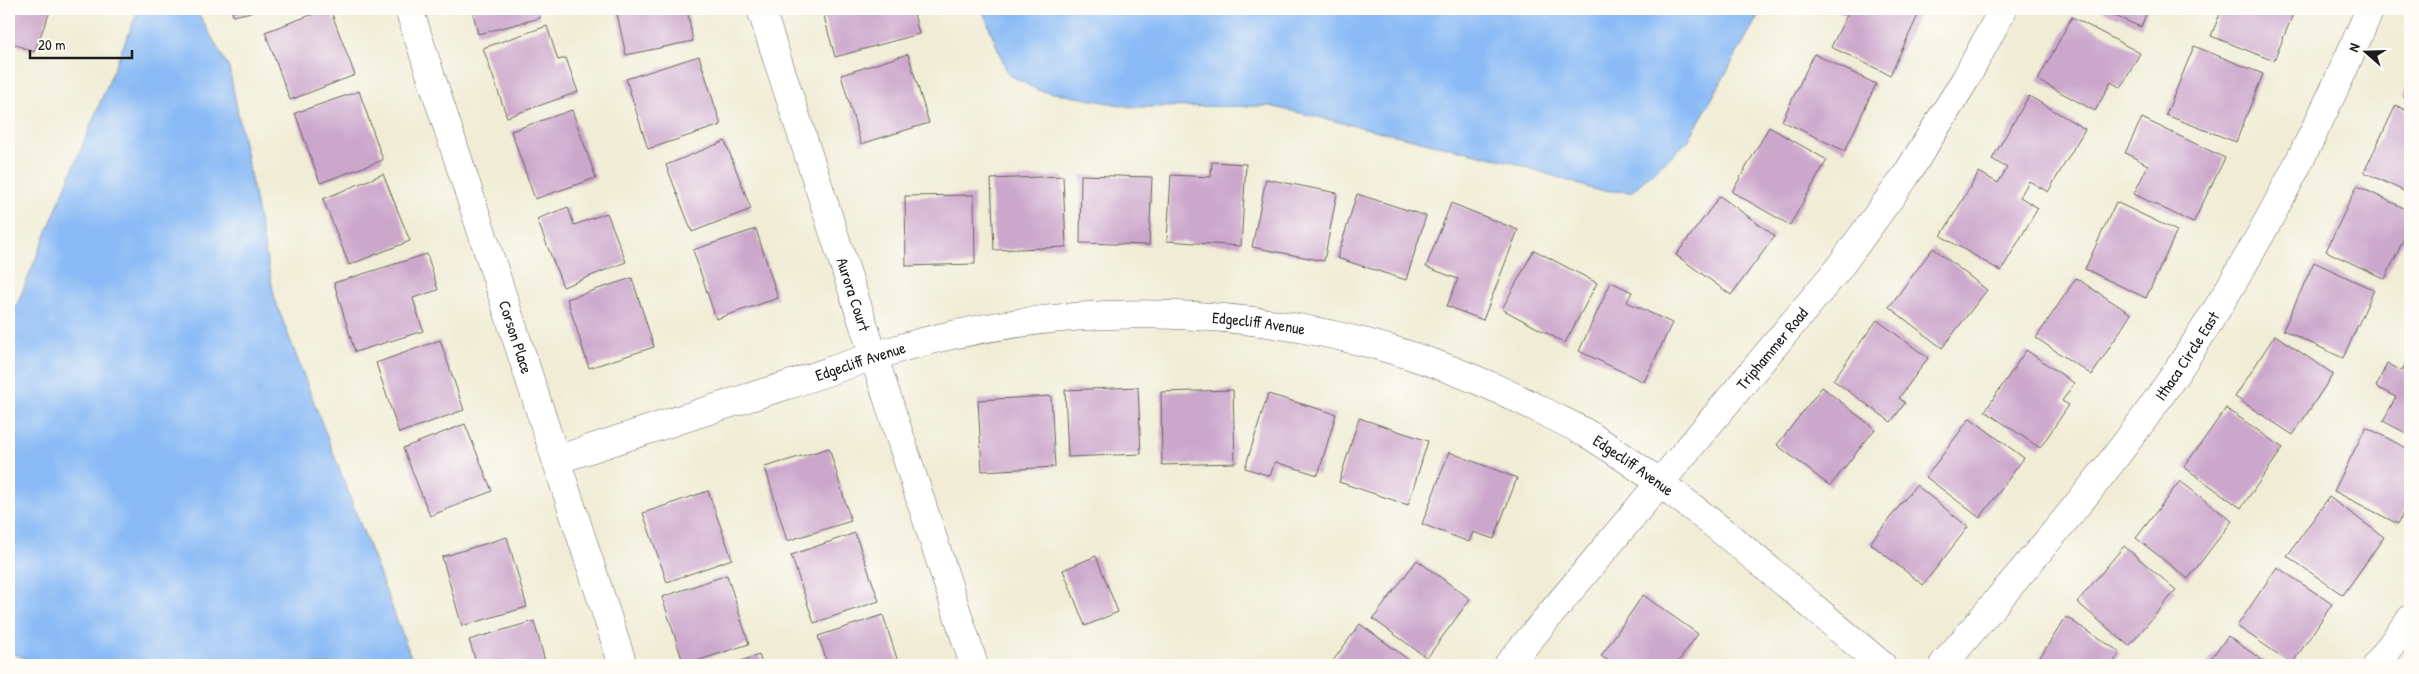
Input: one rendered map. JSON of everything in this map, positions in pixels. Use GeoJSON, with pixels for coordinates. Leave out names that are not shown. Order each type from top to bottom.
{"type":"FeatureCollection","features":[{"type":"Feature","properties":{"kind":"street","name":"Corson Place"},"geometry":{"type":"LineString","coordinates":[[409,9],[623,665]]}},
{"type":"Feature","properties":{"kind":"street","name":"Aurora Court"},"geometry":{"type":"LineString","coordinates":[[761,9],[974,665]]}},
{"type":"Feature","properties":{"kind":"street","name":"Triphammer Road"},"geometry":{"type":"LineString","coordinates":[[1508,665],[1838,269],[1905,177],[1965,80],[2003,9]]}},
{"type":"Feature","properties":{"kind":"street","name":"Ithaca Circle East"},"geometry":{"type":"LineString","coordinates":[[1943,665],[2058,529],[2145,417],[2215,313],[2278,206],[2334,93],[2370,9]]}},
{"type":"Feature","properties":{"kind":"street","name":"Edgecliff Avenue"},"geometry":{"type":"LineString","coordinates":[[556,460],[874,356],[952,335],[1044,319],[1106,314],[1200,315],[1294,326],[1355,339],[1445,367],[1504,390],[1587,434],[1661,482],[1882,665]]}},
{"type":"Feature","properties":{"kind":"street"},"geometry":{"type":"LineString","coordinates":[[2377,665],[2410,619]]}},
{"type":"Feature","properties":{"kind":"water"},"geometry":{"type":"Polygon","coordinates":[[[142,9],[196,9],[229,68],[275,300],[414,665],[43,665],[9,652],[9,324],[137,13],[142,9]]]}},
{"type":"Feature","properties":{"kind":"water"},"geometry":{"type":"Polygon","coordinates":[[[982,9],[1762,9],[1688,141],[1631,192],[1596,190],[1511,162],[1270,106],[1132,107],[1037,90],[1008,74],[982,9]]]}},
{"type":"Feature","properties":{"kind":"building"},"geometry":{"type":"Polygon","coordinates":[[[9,9],[51,9],[34,52],[9,42],[9,9]]]}},
{"type":"Feature","properties":{"kind":"building"},"geometry":{"type":"Polygon","coordinates":[[[232,9],[261,9],[261,10],[233,16],[232,9]]]}},
{"type":"Feature","properties":{"kind":"building"},"geometry":{"type":"Polygon","coordinates":[[[330,9],[355,75],[290,100],[265,32],[330,9]]]}},
{"type":"Feature","properties":{"kind":"building"},"geometry":{"type":"Polygon","coordinates":[[[472,9],[538,9],[540,18],[478,34],[472,9]]]}},
{"type":"Feature","properties":{"kind":"building"},"geometry":{"type":"Polygon","coordinates":[[[616,9],[687,9],[693,41],[626,55],[616,9]]]}},
{"type":"Feature","properties":{"kind":"building"},"geometry":{"type":"Polygon","coordinates":[[[822,9],[913,9],[919,34],[835,57],[822,9]]]}},
{"type":"Feature","properties":{"kind":"building"},"geometry":{"type":"Polygon","coordinates":[[[1840,9],[1921,9],[1890,75],[1831,47],[1847,15],[1839,12],[1840,9]]]}},
{"type":"Feature","properties":{"kind":"building"},"geometry":{"type":"Polygon","coordinates":[[[2098,9],[2148,9],[2141,27],[2098,9]]]}},
{"type":"Feature","properties":{"kind":"building"},"geometry":{"type":"Polygon","coordinates":[[[2222,9],[2295,9],[2274,61],[2211,36],[2222,9]]]}},
{"type":"Feature","properties":{"kind":"building"},"geometry":{"type":"Polygon","coordinates":[[[2072,17],[2140,53],[2121,88],[2111,82],[2095,111],[2038,80],[2072,17]]]}},
{"type":"Feature","properties":{"kind":"building"},"geometry":{"type":"Polygon","coordinates":[[[547,26],[558,60],[566,58],[578,92],[507,117],[483,48],[547,26]]]}},
{"type":"Feature","properties":{"kind":"building"},"geometry":{"type":"Polygon","coordinates":[[[2194,46],[2263,74],[2236,142],[2166,115],[2194,46]]]}},
{"type":"Feature","properties":{"kind":"building"},"geometry":{"type":"Polygon","coordinates":[[[908,54],[929,123],[861,144],[841,75],[908,54]]]}},
{"type":"Feature","properties":{"kind":"building"},"geometry":{"type":"Polygon","coordinates":[[[1814,54],[1876,84],[1845,151],[1782,121],[1814,54]]]}},
{"type":"Feature","properties":{"kind":"building"},"geometry":{"type":"Polygon","coordinates":[[[699,56],[721,125],[648,149],[626,79],[699,56]]]}},
{"type":"Feature","properties":{"kind":"building"},"geometry":{"type":"Polygon","coordinates":[[[2410,77],[2410,99],[2403,97],[2410,77]]]}},
{"type":"Feature","properties":{"kind":"building"},"geometry":{"type":"Polygon","coordinates":[[[359,91],[383,160],[320,183],[295,113],[359,91]]]}},
{"type":"Feature","properties":{"kind":"building"},"geometry":{"type":"Polygon","coordinates":[[[2029,96],[2085,129],[2048,192],[2029,181],[2020,197],[2038,208],[2001,271],[1941,236],[1979,172],[1998,183],[2007,168],[1992,159],[2029,96]]]}},
{"type":"Feature","properties":{"kind":"building"},"geometry":{"type":"Polygon","coordinates":[[[9,98],[16,100],[9,121],[9,98]]]}},
{"type":"Feature","properties":{"kind":"building"},"geometry":{"type":"Polygon","coordinates":[[[2396,105],[2410,113],[2410,194],[2364,172],[2396,105]]]}},
{"type":"Feature","properties":{"kind":"building"},"geometry":{"type":"Polygon","coordinates":[[[572,110],[596,178],[535,199],[511,131],[572,110]]]}},
{"type":"Feature","properties":{"kind":"building"},"geometry":{"type":"Polygon","coordinates":[[[2142,118],[2225,158],[2193,223],[2134,194],[2148,165],[2125,153],[2142,118]]]}},
{"type":"Feature","properties":{"kind":"building"},"geometry":{"type":"Polygon","coordinates":[[[1769,127],[1827,160],[1790,225],[1732,192],[1769,127]]]}},
{"type":"Feature","properties":{"kind":"building"},"geometry":{"type":"Polygon","coordinates":[[[725,141],[751,209],[692,232],[666,165],[725,141]]]}},
{"type":"Feature","properties":{"kind":"building"},"geometry":{"type":"Polygon","coordinates":[[[1212,162],[1246,164],[1241,246],[1167,241],[1171,175],[1211,177],[1212,162]]]}},
{"type":"Feature","properties":{"kind":"building"},"geometry":{"type":"Polygon","coordinates":[[[383,174],[410,241],[349,265],[323,199],[383,174]]]}},
{"type":"Feature","properties":{"kind":"building"},"geometry":{"type":"Polygon","coordinates":[[[1081,175],[1152,177],[1149,245],[1080,243],[1081,175]]]}},
{"type":"Feature","properties":{"kind":"building"},"geometry":{"type":"Polygon","coordinates":[[[1063,176],[1066,247],[994,250],[991,179],[1063,176]]]}},
{"type":"Feature","properties":{"kind":"building"},"geometry":{"type":"Polygon","coordinates":[[[1266,179],[1337,193],[1324,261],[1252,247],[1266,179]]]}},
{"type":"Feature","properties":{"kind":"building"},"geometry":{"type":"Polygon","coordinates":[[[2357,186],[2410,211],[2410,226],[2385,279],[2326,251],[2357,186]]]}},
{"type":"Feature","properties":{"kind":"building"},"geometry":{"type":"Polygon","coordinates":[[[1357,194],[1426,216],[1406,280],[1337,258],[1357,194]]]}},
{"type":"Feature","properties":{"kind":"building"},"geometry":{"type":"Polygon","coordinates":[[[974,195],[975,264],[906,266],[905,196],[974,195]]]}},
{"type":"Feature","properties":{"kind":"building"},"geometry":{"type":"Polygon","coordinates":[[[1720,196],[1775,236],[1731,295],[1676,255],[1720,196]]]}},
{"type":"Feature","properties":{"kind":"building"},"geometry":{"type":"Polygon","coordinates":[[[2116,202],[2177,231],[2146,298],[2085,269],[2116,202]]]}},
{"type":"Feature","properties":{"kind":"building"},"geometry":{"type":"Polygon","coordinates":[[[1451,203],[1518,230],[1483,320],[1447,306],[1458,279],[1426,267],[1451,203]]]}},
{"type":"Feature","properties":{"kind":"building"},"geometry":{"type":"Polygon","coordinates":[[[568,207],[574,225],[607,213],[626,262],[563,287],[537,219],[568,207]]]}},
{"type":"Feature","properties":{"kind":"building"},"geometry":{"type":"Polygon","coordinates":[[[756,229],[778,298],[716,319],[693,250],[756,229]]]}},
{"type":"Feature","properties":{"kind":"building"},"geometry":{"type":"Polygon","coordinates":[[[1933,248],[1987,290],[1942,348],[1889,307],[1933,248]]]}},
{"type":"Feature","properties":{"kind":"building"},"geometry":{"type":"Polygon","coordinates":[[[1534,250],[1597,283],[1565,343],[1502,309],[1534,250]]]}},
{"type":"Feature","properties":{"kind":"building"},"geometry":{"type":"Polygon","coordinates":[[[427,254],[438,290],[413,298],[423,331],[355,352],[334,283],[427,254]]]}},
{"type":"Feature","properties":{"kind":"building"},"geometry":{"type":"Polygon","coordinates":[[[2314,262],[2374,290],[2343,358],[2283,330],[2314,262]]]}},
{"type":"Feature","properties":{"kind":"building"},"geometry":{"type":"Polygon","coordinates":[[[632,278],[654,347],[589,368],[567,299],[632,278]]]}},
{"type":"Feature","properties":{"kind":"building"},"geometry":{"type":"Polygon","coordinates":[[[2076,278],[2131,314],[2092,375],[2036,338],[2076,278]]]}},
{"type":"Feature","properties":{"kind":"building"},"geometry":{"type":"Polygon","coordinates":[[[1611,282],[1632,292],[1627,302],[1672,323],[1644,382],[1579,351],[1611,282]]]}},
{"type":"Feature","properties":{"kind":"building"},"geometry":{"type":"Polygon","coordinates":[[[1877,320],[1928,358],[1899,398],[1905,403],[1891,422],[1833,380],[1877,320]]]}},
{"type":"Feature","properties":{"kind":"building"},"geometry":{"type":"Polygon","coordinates":[[[2275,335],[2333,374],[2293,435],[2235,397],[2275,335]]]}},
{"type":"Feature","properties":{"kind":"building"},"geometry":{"type":"Polygon","coordinates":[[[440,340],[464,410],[399,433],[376,363],[440,340]]]}},
{"type":"Feature","properties":{"kind":"building"},"geometry":{"type":"Polygon","coordinates":[[[2026,350],[2074,383],[2062,401],[2069,405],[2040,448],[1985,411],[2026,350]]]}},
{"type":"Feature","properties":{"kind":"building"},"geometry":{"type":"Polygon","coordinates":[[[2410,354],[2410,435],[2383,421],[2396,397],[2376,387],[2387,363],[2402,371],[2410,354]]]}},
{"type":"Feature","properties":{"kind":"building"},"geometry":{"type":"Polygon","coordinates":[[[1138,387],[1141,454],[1068,457],[1065,390],[1138,387]]]}},
{"type":"Feature","properties":{"kind":"building"},"geometry":{"type":"Polygon","coordinates":[[[1822,387],[1875,429],[1830,486],[1777,445],[1822,387]]]}},
{"type":"Feature","properties":{"kind":"building"},"geometry":{"type":"Polygon","coordinates":[[[1233,390],[1235,463],[1162,465],[1161,392],[1233,390]]]}},
{"type":"Feature","properties":{"kind":"building"},"geometry":{"type":"Polygon","coordinates":[[[1268,394],[1336,414],[1318,475],[1275,462],[1270,476],[1245,468],[1268,394]]]}},
{"type":"Feature","properties":{"kind":"building"},"geometry":{"type":"Polygon","coordinates":[[[1051,396],[1055,467],[982,471],[978,400],[1051,396]]]}},
{"type":"Feature","properties":{"kind":"building"},"geometry":{"type":"Polygon","coordinates":[[[2226,408],[2283,448],[2241,508],[2184,467],[2226,408]]]}},
{"type":"Feature","properties":{"kind":"building"},"geometry":{"type":"Polygon","coordinates":[[[1359,418],[1428,441],[1408,505],[1339,482],[1359,418]]]}},
{"type":"Feature","properties":{"kind":"building"},"geometry":{"type":"Polygon","coordinates":[[[1970,418],[2024,458],[1980,518],[1926,477],[1970,418]]]}},
{"type":"Feature","properties":{"kind":"building"},"geometry":{"type":"Polygon","coordinates":[[[465,424],[492,491],[430,516],[403,448],[465,424]]]}},
{"type":"Feature","properties":{"kind":"building"},"geometry":{"type":"Polygon","coordinates":[[[2366,427],[2410,450],[2410,499],[2398,524],[2334,491],[2366,427]]]}},
{"type":"Feature","properties":{"kind":"building"},"geometry":{"type":"Polygon","coordinates":[[[829,448],[851,521],[787,541],[765,467],[829,448]]]}},
{"type":"Feature","properties":{"kind":"building"},"geometry":{"type":"Polygon","coordinates":[[[1449,452],[1517,478],[1494,539],[1473,532],[1469,542],[1422,524],[1449,452]]]}},
{"type":"Feature","properties":{"kind":"building"},"geometry":{"type":"Polygon","coordinates":[[[2180,481],[2232,521],[2188,579],[2136,538],[2180,481]]]}},
{"type":"Feature","properties":{"kind":"building"},"geometry":{"type":"Polygon","coordinates":[[[1916,485],[1968,527],[1923,585],[1870,543],[1916,485]]]}},
{"type":"Feature","properties":{"kind":"building"},"geometry":{"type":"Polygon","coordinates":[[[708,491],[732,559],[667,582],[643,513],[708,491]]]}},
{"type":"Feature","properties":{"kind":"building"},"geometry":{"type":"Polygon","coordinates":[[[2329,497],[2384,537],[2343,595],[2287,556],[2329,497]]]}},
{"type":"Feature","properties":{"kind":"building"},"geometry":{"type":"Polygon","coordinates":[[[855,533],[879,601],[814,623],[791,555],[855,533]]]}},
{"type":"Feature","properties":{"kind":"building"},"geometry":{"type":"Polygon","coordinates":[[[507,537],[527,607],[462,626],[442,557],[507,537]]]}},
{"type":"Feature","properties":{"kind":"building"},"geometry":{"type":"Polygon","coordinates":[[[2124,546],[2176,590],[2129,646],[2077,602],[2124,546]]]}},
{"type":"Feature","properties":{"kind":"building"},"geometry":{"type":"Polygon","coordinates":[[[1096,556],[1118,612],[1085,626],[1063,570],[1096,556]]]}},
{"type":"Feature","properties":{"kind":"building"},"geometry":{"type":"Polygon","coordinates":[[[1417,560],[1470,599],[1427,658],[1373,619],[1417,560]]]}},
{"type":"Feature","properties":{"kind":"building"},"geometry":{"type":"Polygon","coordinates":[[[2277,567],[2332,604],[2292,664],[2237,626],[2277,567]]]}},
{"type":"Feature","properties":{"kind":"building"},"geometry":{"type":"Polygon","coordinates":[[[727,575],[749,644],[684,665],[662,597],[727,575]]]}},
{"type":"Feature","properties":{"kind":"building"},"geometry":{"type":"Polygon","coordinates":[[[1643,595],[1698,634],[1676,665],[1615,665],[1601,656],[1643,595]]]}},
{"type":"Feature","properties":{"kind":"building"},"geometry":{"type":"Polygon","coordinates":[[[883,615],[899,665],[828,665],[818,636],[883,615]]]}},
{"type":"Feature","properties":{"kind":"building"},"geometry":{"type":"Polygon","coordinates":[[[2066,617],[2120,652],[2112,665],[2035,665],[2066,617]]]}},
{"type":"Feature","properties":{"kind":"building"},"geometry":{"type":"Polygon","coordinates":[[[534,621],[546,665],[477,665],[469,640],[534,621]]]}},
{"type":"Feature","properties":{"kind":"building"},"geometry":{"type":"Polygon","coordinates":[[[1360,624],[1416,665],[1330,665],[1360,624]]]}},
{"type":"Feature","properties":{"kind":"building"},"geometry":{"type":"Polygon","coordinates":[[[2228,636],[2269,665],[2206,665],[2228,636]]]}},
{"type":"Feature","properties":{"kind":"building"},"geometry":{"type":"Polygon","coordinates":[[[759,655],[762,665],[729,665],[759,655]]]}}]}
